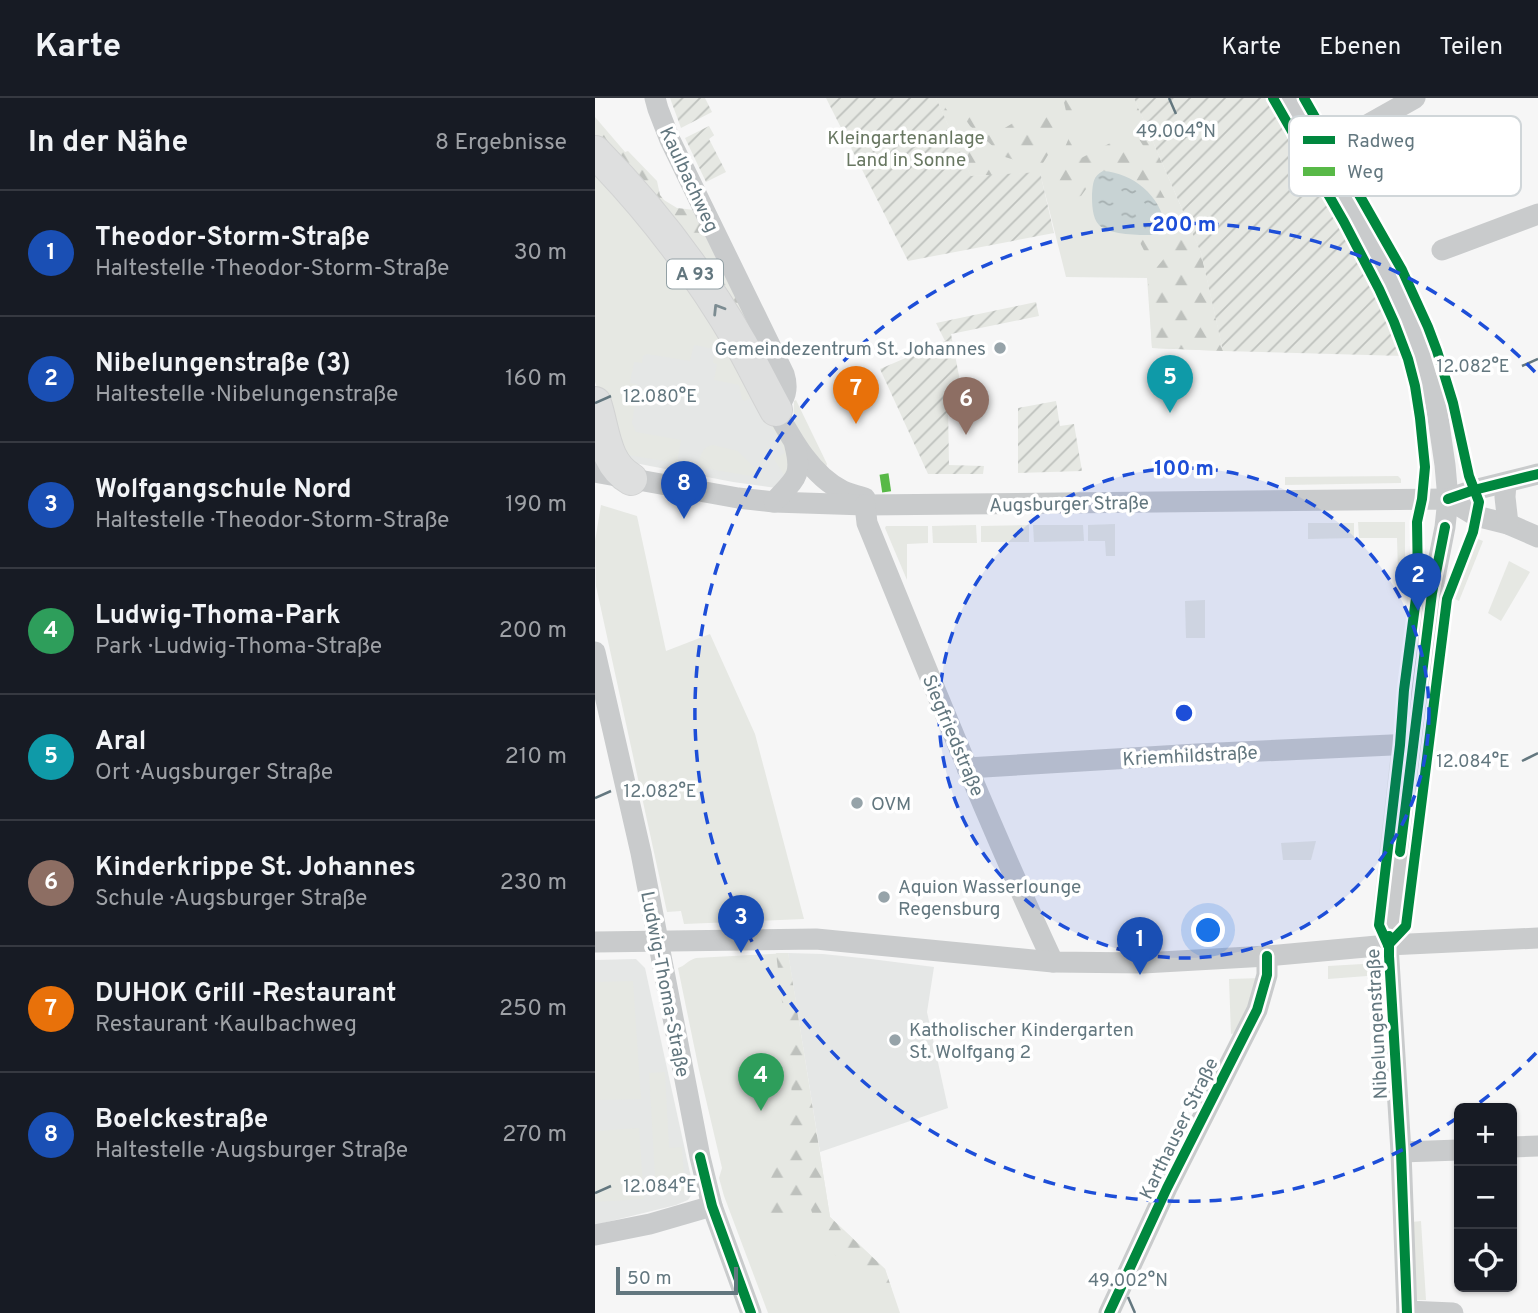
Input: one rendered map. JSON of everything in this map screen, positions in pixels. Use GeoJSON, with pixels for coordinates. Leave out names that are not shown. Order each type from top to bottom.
{"type":"FeatureCollection","features":[{"type":"Feature","properties":{"kind":"highway","name":"A 93"},"geometry":{"type":"LineString","coordinates":[[595,152],[672,240],[740,343],[776,410]]}},
{"type":"Feature","properties":{"kind":"highway"},"geometry":{"type":"LineString","coordinates":[[595,404],[613,463],[631,479]]}},
{"type":"Feature","properties":{"kind":"street","name":"Kaulbachweg"},"geometry":{"type":"LineString","coordinates":[[655,98],[670,140],[784,374],[787,390],[776,410]]}},
{"type":"Feature","properties":{"kind":"street","name":"Nibelungenstraße"},"geometry":{"type":"LineString","coordinates":[[1291,98],[1301,116]]}},
{"type":"Feature","properties":{"kind":"street"},"geometry":{"type":"LineString","coordinates":[[1383,116],[1415,98]]}},
{"type":"Feature","properties":{"kind":"street","name":"Nibelungenstraße"},"geometry":{"type":"LineString","coordinates":[[1345,196],[1388,275],[1423,356],[1438,417],[1448,499],[1431,603],[1388,945],[1401,1152],[1407,1312]]}},
{"type":"Feature","properties":{"kind":"street"},"geometry":{"type":"LineString","coordinates":[[1442,250],[1538,214]]}},
{"type":"Feature","properties":{"kind":"street"},"geometry":{"type":"LineString","coordinates":[[775,502],[793,483],[798,472],[795,446],[776,410]]}},
{"type":"Feature","properties":{"kind":"street"},"geometry":{"type":"LineString","coordinates":[[795,446],[819,472],[841,490],[887,504]]}},
{"type":"Feature","properties":{"kind":"street","name":"Augsburger Straße"},"geometry":{"type":"LineString","coordinates":[[595,472],[730,497],[775,502],[865,505],[1448,499]]}},
{"type":"Feature","properties":{"kind":"street"},"geometry":{"type":"LineString","coordinates":[[1448,499],[1474,489],[1538,474]]}},
{"type":"Feature","properties":{"kind":"street"},"geometry":{"type":"LineString","coordinates":[[1506,483],[1508,524]]}},
{"type":"Feature","properties":{"kind":"street"},"geometry":{"type":"LineString","coordinates":[[1448,499],[1476,516],[1508,524],[1538,537]]}},
{"type":"Feature","properties":{"kind":"street","name":"Siegfriedstraße"},"geometry":{"type":"LineString","coordinates":[[865,505],[867,523],[967,768],[1053,962]]}},
{"type":"Feature","properties":{"kind":"street","name":"Ludwig-Thoma-Straße"},"geometry":{"type":"LineString","coordinates":[[595,652],[641,853],[687,1094],[712,1206],[751,1313]]}},
{"type":"Feature","properties":{"kind":"street","name":"Kriemhildstraße"},"geometry":{"type":"LineString","coordinates":[[967,768],[1413,744]]}},
{"type":"Feature","properties":{"kind":"street"},"geometry":{"type":"LineString","coordinates":[[595,942],[816,939],[1053,962],[1143,963],[1538,937]]}},
{"type":"Feature","properties":{"kind":"street","name":"Karthauser Straße"},"geometry":{"type":"LineString","coordinates":[[1109,1313],[1167,1188],[1257,1010],[1267,975],[1266,956]]}},
{"type":"Feature","properties":{"kind":"street"},"geometry":{"type":"LineString","coordinates":[[1517,1147],[1538,1146]]}},
{"type":"Feature","properties":{"kind":"street"},"geometry":{"type":"LineString","coordinates":[[1401,1152],[1454,1150]]}},
{"type":"Feature","properties":{"kind":"street"},"geometry":{"type":"LineString","coordinates":[[595,1235],[650,1224],[712,1206]]}},
{"type":"Feature","properties":{"kind":"street"},"geometry":{"type":"LineString","coordinates":[[1407,1312],[1453,1313]]}},
{"type":"Feature","properties":{"kind":"shaded area"},"geometry":{"type":"Polygon","coordinates":[[[631,332],[728,338],[794,466],[776,488],[619,460],[631,332]]]}},
{"type":"Feature","properties":{"kind":"shaded area"},"geometry":{"type":"Polygon","coordinates":[[[788,953],[823,954],[934,967],[927,1012],[948,1108],[820,1152],[788,953]]]}},
{"type":"Feature","properties":{"kind":"shaded area"},"geometry":{"type":"Polygon","coordinates":[[[636,959],[645,968],[694,1191],[688,1200],[676,1205],[595,1225],[595,960],[636,959]]]}},
{"type":"Feature","properties":{"kind":"green space"},"geometry":{"type":"Polygon","coordinates":[[[670,98],[705,98],[712,112],[681,128],[670,98]]]}},
{"type":"Feature","properties":{"kind":"green space","name":"Kleingartenanlage Land in Sonne"},"geometry":{"type":"Polygon","coordinates":[[[826,98],[936,98],[971,176],[1040,172],[1054,233],[908,261],[826,98]]]}},
{"type":"Feature","properties":{"kind":"green space"},"geometry":{"type":"Polygon","coordinates":[[[936,98],[1134,98],[1201,253],[1223,351],[1152,348],[1147,278],[1066,277],[1040,173],[971,176],[936,98]]]}},
{"type":"Feature","properties":{"kind":"green space"},"geometry":{"type":"Polygon","coordinates":[[[936,98],[939,98],[964,136],[1009,174],[971,176],[936,98]]]}},
{"type":"Feature","properties":{"kind":"green space"},"geometry":{"type":"Polygon","coordinates":[[[951,98],[966,98],[976,116],[1003,129],[1040,107],[1039,98],[1047,98],[1055,115],[1057,131],[1043,163],[1028,164],[1005,157],[970,126],[951,98]]]}},
{"type":"Feature","properties":{"kind":"green space"},"geometry":{"type":"Polygon","coordinates":[[[1063,98],[1076,98],[1079,106],[1075,135],[1087,146],[1065,155],[1063,152],[1071,133],[1063,98]]]}},
{"type":"Feature","properties":{"kind":"green space"},"geometry":{"type":"Polygon","coordinates":[[[1122,98],[1134,98],[1178,201],[1132,128],[1122,98]]]}},
{"type":"Feature","properties":{"kind":"green space"},"geometry":{"type":"Polygon","coordinates":[[[1134,98],[1266,98],[1289,137],[1289,196],[1323,196],[1384,306],[1403,356],[1223,351],[1201,253],[1134,98]]]}},
{"type":"Feature","properties":{"kind":"green space"},"geometry":{"type":"Polygon","coordinates":[[[595,117],[625,152],[628,151],[657,181],[664,200],[677,208],[695,210],[747,310],[745,329],[595,138],[595,117]]]}},
{"type":"Feature","properties":{"kind":"green space"},"geometry":{"type":"Polygon","coordinates":[[[709,126],[714,135],[709,139],[726,172],[706,182],[685,138],[709,126]]]}},
{"type":"Feature","properties":{"kind":"green space"},"geometry":{"type":"Polygon","coordinates":[[[1120,138],[1128,139],[1170,207],[1173,217],[1174,224],[1170,233],[1149,260],[1136,235],[1158,234],[1097,174],[1081,196],[1057,200],[1050,177],[1052,173],[1120,138]]]}},
{"type":"Feature","properties":{"kind":"green space"},"geometry":{"type":"Polygon","coordinates":[[[595,164],[685,271],[790,455],[786,478],[774,459],[785,453],[756,396],[742,400],[739,385],[714,380],[717,364],[713,363],[715,349],[694,345],[690,361],[647,354],[643,356],[642,363],[634,362],[630,383],[638,385],[632,423],[636,432],[681,440],[677,463],[628,455],[613,447],[606,412],[595,382],[595,164]]]}},
{"type":"Feature","properties":{"kind":"green space"},"geometry":{"type":"Polygon","coordinates":[[[1190,227],[1201,253],[1223,351],[1152,348],[1148,278],[1190,227]]]}},
{"type":"Feature","properties":{"kind":"green space"},"geometry":{"type":"Polygon","coordinates":[[[1036,302],[1039,316],[951,334],[960,381],[968,380],[973,405],[948,405],[949,465],[984,466],[983,474],[928,474],[880,369],[945,341],[936,323],[1036,302]]]}},
{"type":"Feature","properties":{"kind":"green space"},"geometry":{"type":"Polygon","coordinates":[[[796,400],[827,464],[825,470],[806,446],[796,425],[796,400]]]}},
{"type":"Feature","properties":{"kind":"green space"},"geometry":{"type":"Polygon","coordinates":[[[1056,401],[1060,426],[1074,424],[1082,471],[1018,473],[1018,408],[1056,401]]]}},
{"type":"Feature","properties":{"kind":"green space"},"geometry":{"type":"Polygon","coordinates":[[[713,445],[738,451],[762,478],[698,467],[704,450],[713,445]]]}},
{"type":"Feature","properties":{"kind":"green space"},"geometry":{"type":"Polygon","coordinates":[[[1398,476],[1401,483],[1285,485],[1285,477],[1398,476]]]}},
{"type":"Feature","properties":{"kind":"green space"},"geometry":{"type":"Polygon","coordinates":[[[601,505],[637,516],[666,651],[710,634],[755,734],[804,919],[684,924],[681,911],[667,912],[596,586],[595,541],[601,505]]]}},
{"type":"Feature","properties":{"kind":"green space"},"geometry":{"type":"Polygon","coordinates":[[[1358,522],[1405,522],[1405,573],[1398,573],[1397,538],[1359,538],[1358,522]]]}},
{"type":"Feature","properties":{"kind":"green space"},"geometry":{"type":"Polygon","coordinates":[[[1308,523],[1354,523],[1354,538],[1308,539],[1308,523]]]}},
{"type":"Feature","properties":{"kind":"green space"},"geometry":{"type":"Polygon","coordinates":[[[1115,524],[1115,556],[1106,556],[1105,541],[1088,541],[1088,525],[1115,524]]]}},
{"type":"Feature","properties":{"kind":"green space"},"geometry":{"type":"Polygon","coordinates":[[[976,525],[977,543],[933,543],[932,526],[976,525]]]}},
{"type":"Feature","properties":{"kind":"green space"},"geometry":{"type":"Polygon","coordinates":[[[1029,525],[1029,542],[981,542],[981,526],[1029,525]]]}},
{"type":"Feature","properties":{"kind":"green space"},"geometry":{"type":"Polygon","coordinates":[[[1033,525],[1083,525],[1084,541],[1034,542],[1033,525]]]}},
{"type":"Feature","properties":{"kind":"green space"},"geometry":{"type":"Polygon","coordinates":[[[928,526],[928,543],[907,544],[907,580],[885,528],[928,526]]]}},
{"type":"Feature","properties":{"kind":"green space"},"geometry":{"type":"Polygon","coordinates":[[[1473,537],[1483,541],[1459,601],[1449,596],[1473,537]]]}},
{"type":"Feature","properties":{"kind":"green space"},"geometry":{"type":"Polygon","coordinates":[[[1509,561],[1530,572],[1501,621],[1488,613],[1509,561]]]}},
{"type":"Feature","properties":{"kind":"green space"},"geometry":{"type":"Polygon","coordinates":[[[1205,600],[1205,638],[1186,638],[1185,601],[1205,600]]]}},
{"type":"Feature","properties":{"kind":"green space"},"geometry":{"type":"Polygon","coordinates":[[[1391,752],[1397,756],[1377,919],[1372,919],[1391,752]]]}},
{"type":"Feature","properties":{"kind":"green space"},"geometry":{"type":"Polygon","coordinates":[[[1316,841],[1311,860],[1283,860],[1281,843],[1316,841]]]}},
{"type":"Feature","properties":{"kind":"green space"},"geometry":{"type":"Polygon","coordinates":[[[776,953],[788,953],[830,1217],[885,1269],[892,1290],[878,1291],[860,1266],[826,1251],[806,1196],[782,1199],[788,1218],[776,1232],[764,1200],[765,1191],[784,1149],[792,1109],[791,1075],[776,953]]]}},
{"type":"Feature","properties":{"kind":"green space"},"geometry":{"type":"Polygon","coordinates":[[[788,953],[830,1217],[885,1269],[900,1313],[768,1313],[724,1196],[719,1178],[722,1168],[678,968],[696,958],[788,953]]]}},
{"type":"Feature","properties":{"kind":"green space"},"geometry":{"type":"Polygon","coordinates":[[[1380,963],[1380,975],[1328,979],[1328,966],[1380,963]]]}},
{"type":"Feature","properties":{"kind":"green space"},"geometry":{"type":"Polygon","coordinates":[[[1261,978],[1240,1032],[1231,1034],[1229,979],[1261,978]]]}},
{"type":"Feature","properties":{"kind":"green space"},"geometry":{"type":"Polygon","coordinates":[[[633,981],[641,1099],[595,1100],[595,982],[633,981]]]}},
{"type":"Feature","properties":{"kind":"green space"},"geometry":{"type":"Polygon","coordinates":[[[665,1072],[669,1148],[682,1147],[685,1191],[656,1193],[649,1073],[665,1072]]]}},
{"type":"Feature","properties":{"kind":"green space"},"geometry":{"type":"Polygon","coordinates":[[[639,1128],[644,1199],[595,1202],[595,1131],[639,1128]]]}},
{"type":"Feature","properties":{"kind":"green space"},"geometry":{"type":"Polygon","coordinates":[[[1421,1221],[1426,1300],[1416,1300],[1412,1222],[1421,1221]]]}},
{"type":"Feature","properties":{"kind":"water"},"geometry":{"type":"Polygon","coordinates":[[[1103,171],[1135,181],[1152,196],[1165,226],[1158,235],[1119,233],[1099,225],[1092,206],[1092,194],[1095,178],[1103,171]]]}},
{"type":"Feature","properties":{"kind":"marked path"},"geometry":{"type":"LineString","coordinates":[[884,474],[887,494]]}},
{"type":"Feature","properties":{"kind":"cycle path"},"geometry":{"type":"LineString","coordinates":[[1273,98],[1289,126]]}},
{"type":"Feature","properties":{"kind":"cycle path"},"geometry":{"type":"LineString","coordinates":[[1304,98],[1314,116]]}},
{"type":"Feature","properties":{"kind":"cycle path"},"geometry":{"type":"LineString","coordinates":[[1329,196],[1379,289],[1408,359],[1415,386],[1425,467],[1417,522],[1418,583],[1379,925],[1388,945]]}},
{"type":"Feature","properties":{"kind":"cycle path"},"geometry":{"type":"LineString","coordinates":[[1360,196],[1402,270],[1428,327],[1453,403],[1469,476],[1479,502],[1473,532],[1447,599],[1406,926],[1388,945]]}},
{"type":"Feature","properties":{"kind":"cycle path"},"geometry":{"type":"LineString","coordinates":[[1448,499],[1538,474]]}},
{"type":"Feature","properties":{"kind":"cycle path"},"geometry":{"type":"LineString","coordinates":[[1400,852],[1432,593],[1445,527]]}},
{"type":"Feature","properties":{"kind":"cycle path"},"geometry":{"type":"LineString","coordinates":[[1389,936],[1407,1313]]}},
{"type":"Feature","properties":{"kind":"cycle path"},"geometry":{"type":"LineString","coordinates":[[1109,1313],[1167,1188],[1257,1010],[1267,975],[1267,956]]}},
{"type":"Feature","properties":{"kind":"cycle path"},"geometry":{"type":"LineString","coordinates":[[700,1157],[712,1206],[751,1313]]}},
{"type":"Feature","properties":{"kind":"place","name":"Gemeindezentrum St. Johannes"},"geometry":{"type":"Point","coordinates":[1000,348]}},
{"type":"Feature","properties":{"kind":"place","name":"Aral"},"geometry":{"type":"Point","coordinates":[1170,413]}},
{"type":"Feature","properties":{"kind":"place","name":"DUHOK Grill -Restaurant"},"geometry":{"type":"Point","coordinates":[856,424]}},
{"type":"Feature","properties":{"kind":"place","name":"Kinderkrippe St. Johannes"},"geometry":{"type":"Point","coordinates":[966,435]}},
{"type":"Feature","properties":{"kind":"place","name":"Boelckestraße"},"geometry":{"type":"Point","coordinates":[684,519]}},
{"type":"Feature","properties":{"kind":"place","name":"Nibelungenstraße (3)"},"geometry":{"type":"Point","coordinates":[1418,611]}},
{"type":"Feature","properties":{"kind":"place","name":"OVM"},"geometry":{"type":"Point","coordinates":[857,803]}},
{"type":"Feature","properties":{"kind":"place","name":"Aquion Wasserlounge Regensburg"},"geometry":{"type":"Point","coordinates":[884,897]}},
{"type":"Feature","properties":{"kind":"place","name":"Wolfgangschule Nord"},"geometry":{"type":"Point","coordinates":[741,953]}},
{"type":"Feature","properties":{"kind":"place","name":"Theodor-Storm-Straße"},"geometry":{"type":"Point","coordinates":[1140,975]}},
{"type":"Feature","properties":{"kind":"place","name":"Katholischer Kindergarten St. Wolfgang 2"},"geometry":{"type":"Point","coordinates":[895,1040]}},
{"type":"Feature","properties":{"kind":"place","name":"Ludwig-Thoma-Park"},"geometry":{"type":"Point","coordinates":[761,1111]}}]}
